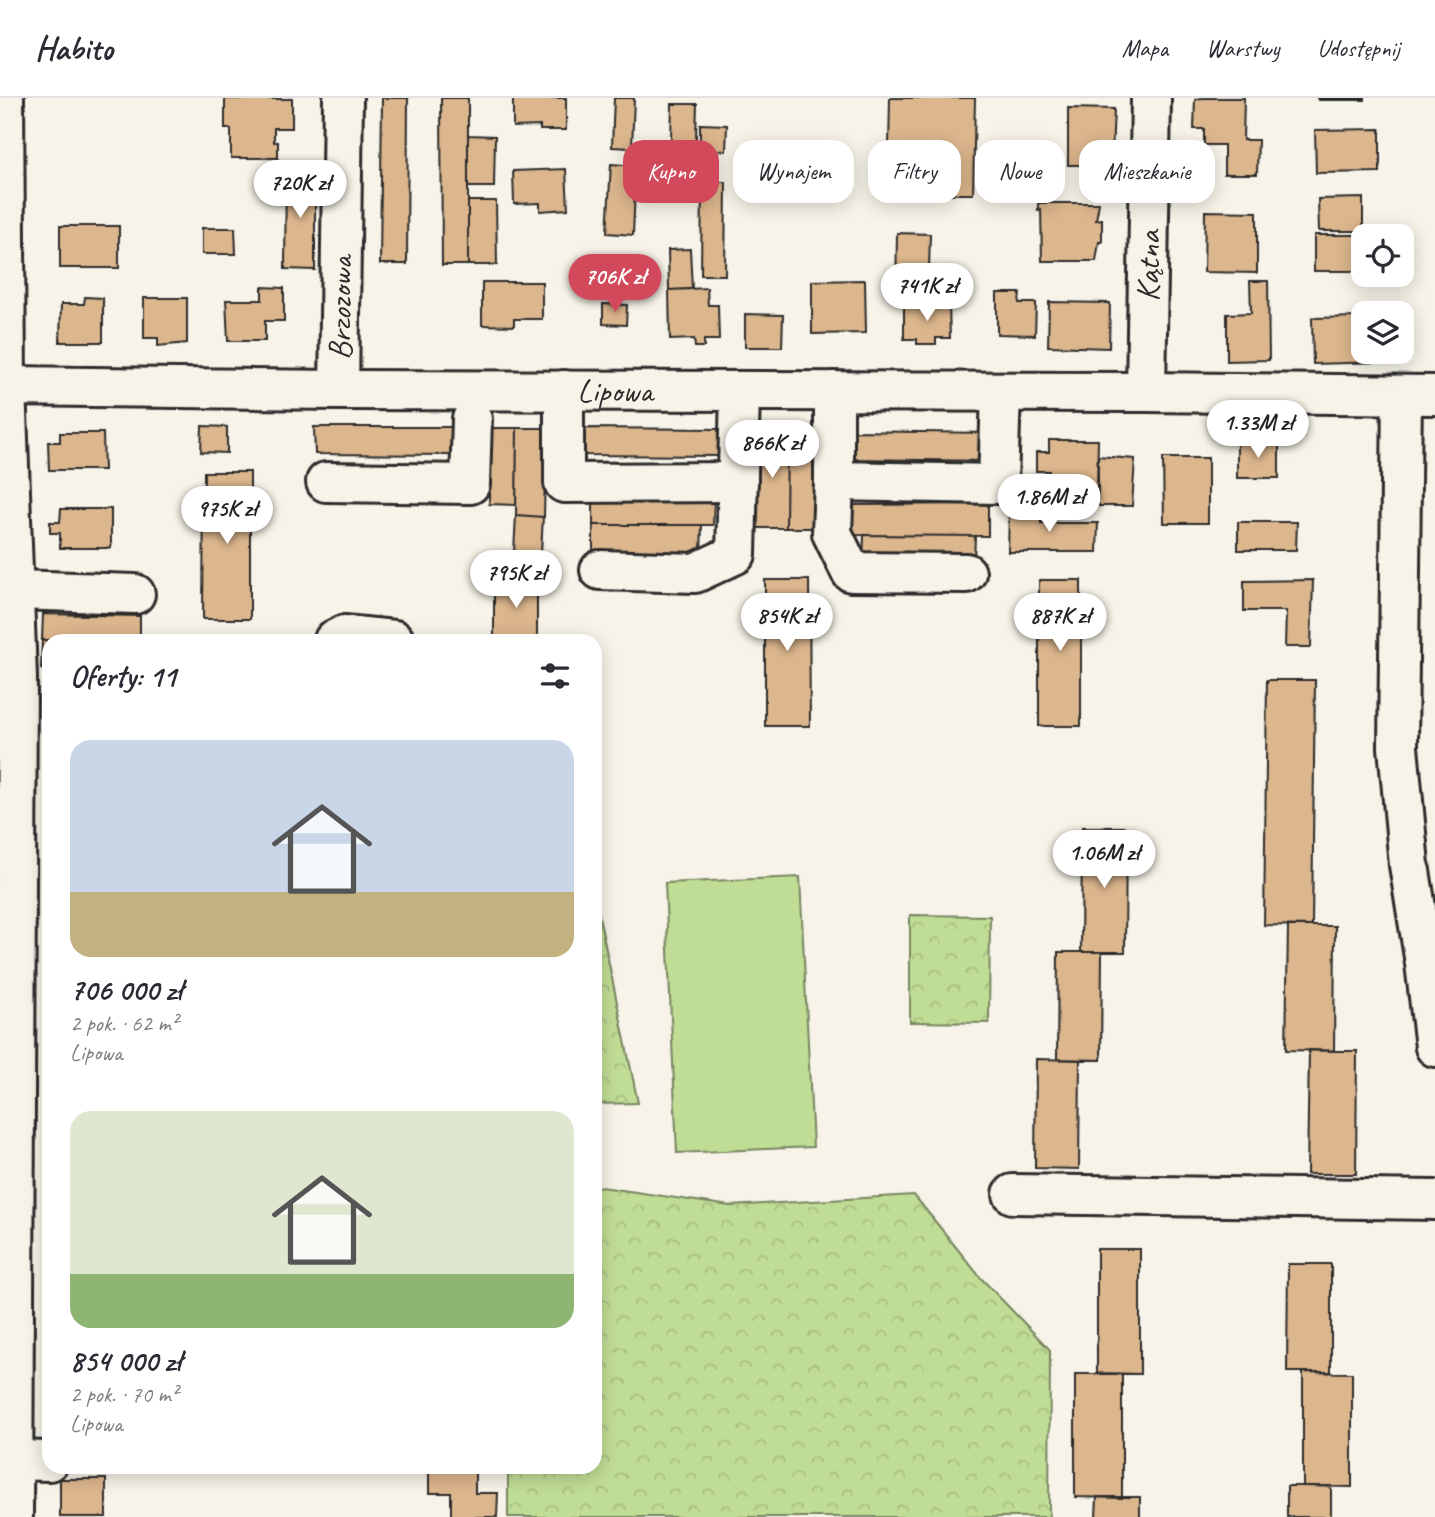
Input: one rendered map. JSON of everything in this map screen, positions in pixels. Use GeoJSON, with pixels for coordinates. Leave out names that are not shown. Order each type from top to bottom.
{"type":"FeatureCollection","features":[{"type":"Feature","properties":{"kind":"street"},"geometry":{"type":"LineString","coordinates":[[4,98],[6,386],[21,686],[31,1460],[13,1517]]}},
{"type":"Feature","properties":{"kind":"street","name":"Brzozowa"},"geometry":{"type":"LineString","coordinates":[[339,390],[343,98]]}},
{"type":"Feature","properties":{"kind":"street","name":"Kątna"},"geometry":{"type":"LineString","coordinates":[[1146,392],[1150,98]]}},
{"type":"Feature","properties":{"kind":"street","name":"Lipowa"},"geometry":{"type":"LineString","coordinates":[[6,386],[1418,395]]}},
{"type":"Feature","properties":{"kind":"street"},"geometry":{"type":"LineString","coordinates":[[564,390],[564,483],[738,482]]}},
{"type":"Feature","properties":{"kind":"street"},"geometry":{"type":"LineString","coordinates":[[600,570],[695,573],[736,554],[740,391]]}},
{"type":"Feature","properties":{"kind":"street"},"geometry":{"type":"LineString","coordinates":[[834,391],[832,533],[851,572],[965,573]]}},
{"type":"Feature","properties":{"kind":"street"},"geometry":{"type":"LineString","coordinates":[[834,481],[998,484],[1002,392]]}},
{"type":"Feature","properties":{"kind":"street"},"geometry":{"type":"LineString","coordinates":[[1418,395],[1398,747],[1422,865],[1425,963],[1435,1047]]}},
{"type":"Feature","properties":{"kind":"street"},"geometry":{"type":"LineString","coordinates":[[326,482],[470,484],[472,419]]}},
{"type":"Feature","properties":{"kind":"street"},"geometry":{"type":"LineString","coordinates":[[16,590],[135,594]]}},
{"type":"Feature","properties":{"kind":"street"},"geometry":{"type":"LineString","coordinates":[[1013,1194],[1435,1200]]}},
{"type":"Feature","properties":{"kind":"green space"},"geometry":{"type":"Polygon","coordinates":[[[800,877],[813,1147],[677,1153],[665,883],[800,877]]]}},
{"type":"Feature","properties":{"kind":"green space"},"geometry":{"type":"Polygon","coordinates":[[[910,915],[990,916],[989,1023],[910,1022],[910,915]]]}},
{"type":"Feature","properties":{"kind":"green space"},"geometry":{"type":"Polygon","coordinates":[[[602,931],[638,1103],[602,1104],[602,931]]]}},
{"type":"Feature","properties":{"kind":"green space"},"geometry":{"type":"Polygon","coordinates":[[[602,1187],[730,1206],[914,1195],[980,1277],[1050,1350],[1049,1517],[508,1517],[508,1474],[602,1474],[602,1187]]]}},
{"type":"Feature","properties":{"kind":"building"},"geometry":{"type":"Polygon","coordinates":[[[382,98],[408,98],[407,264],[380,264],[382,98]]]}},
{"type":"Feature","properties":{"kind":"building"},"geometry":{"type":"Polygon","coordinates":[[[441,98],[468,98],[468,265],[442,265],[441,98]]]}},
{"type":"Feature","properties":{"kind":"building"},"geometry":{"type":"Polygon","coordinates":[[[513,98],[566,98],[566,130],[540,130],[540,126],[513,127],[513,98]]]}},
{"type":"Feature","properties":{"kind":"building"},"geometry":{"type":"Polygon","coordinates":[[[614,98],[634,98],[632,140],[623,140],[623,148],[612,147],[614,98]]]}},
{"type":"Feature","properties":{"kind":"building"},"geometry":{"type":"Polygon","coordinates":[[[890,98],[975,98],[973,194],[961,194],[961,140],[889,140],[890,98]]]}},
{"type":"Feature","properties":{"kind":"building"},"geometry":{"type":"Polygon","coordinates":[[[1244,98],[1243,140],[1258,140],[1257,174],[1224,174],[1224,145],[1215,145],[1215,140],[1204,140],[1204,129],[1194,129],[1195,99],[1244,98]]]}},
{"type":"Feature","properties":{"kind":"building"},"geometry":{"type":"Polygon","coordinates":[[[1365,98],[1365,100],[1318,100],[1365,98]]]}},
{"type":"Feature","properties":{"kind":"building"},"geometry":{"type":"Polygon","coordinates":[[[225,99],[292,99],[292,128],[274,128],[274,142],[278,142],[278,158],[231,158],[231,129],[225,129],[225,99]]]}},
{"type":"Feature","properties":{"kind":"building"},"geometry":{"type":"Polygon","coordinates":[[[672,104],[697,104],[696,140],[671,140],[672,104]]]}},
{"type":"Feature","properties":{"kind":"building"},"geometry":{"type":"Polygon","coordinates":[[[1068,108],[1114,109],[1113,140],[1079,140],[1079,165],[1068,165],[1068,108]]]}},
{"type":"Feature","properties":{"kind":"building"},"geometry":{"type":"Polygon","coordinates":[[[700,124],[727,125],[726,151],[719,150],[719,140],[700,140],[700,124]]]}},
{"type":"Feature","properties":{"kind":"building"},"geometry":{"type":"Polygon","coordinates":[[[1380,129],[1380,172],[1316,173],[1315,130],[1380,129]]]}},
{"type":"Feature","properties":{"kind":"building"},"geometry":{"type":"Polygon","coordinates":[[[468,135],[495,136],[494,187],[468,187],[468,135]]]}},
{"type":"Feature","properties":{"kind":"building"},"geometry":{"type":"Polygon","coordinates":[[[611,164],[623,165],[623,203],[634,203],[633,235],[607,233],[611,164]]]}},
{"type":"Feature","properties":{"kind":"building"},"geometry":{"type":"Polygon","coordinates":[[[566,169],[568,209],[540,211],[540,203],[514,204],[513,171],[566,169]]]}},
{"type":"Feature","properties":{"kind":"building"},"geometry":{"type":"Polygon","coordinates":[[[286,170],[315,171],[315,270],[285,269],[286,170]]]}},
{"type":"Feature","properties":{"kind":"building"},"geometry":{"type":"Polygon","coordinates":[[[719,182],[726,182],[725,275],[701,275],[702,203],[719,203],[719,182]]]}},
{"type":"Feature","properties":{"kind":"building"},"geometry":{"type":"Polygon","coordinates":[[[1363,198],[1363,224],[1351,224],[1351,231],[1319,231],[1318,199],[1363,198]]]}},
{"type":"Feature","properties":{"kind":"building"},"geometry":{"type":"Polygon","coordinates":[[[468,201],[496,201],[497,265],[468,265],[468,201]]]}},
{"type":"Feature","properties":{"kind":"building"},"geometry":{"type":"Polygon","coordinates":[[[1038,203],[1099,203],[1096,220],[1102,219],[1102,242],[1099,242],[1096,261],[1042,261],[1041,209],[1038,210],[1038,203]]]}},
{"type":"Feature","properties":{"kind":"building"},"geometry":{"type":"Polygon","coordinates":[[[1205,211],[1257,212],[1257,273],[1204,272],[1205,211]]]}},
{"type":"Feature","properties":{"kind":"building"},"geometry":{"type":"Polygon","coordinates":[[[60,226],[119,226],[119,268],[60,268],[60,226]]]}},
{"type":"Feature","properties":{"kind":"building"},"geometry":{"type":"Polygon","coordinates":[[[202,228],[235,228],[236,254],[202,254],[202,228]]]}},
{"type":"Feature","properties":{"kind":"building"},"geometry":{"type":"Polygon","coordinates":[[[897,233],[930,234],[928,305],[904,304],[904,293],[896,293],[897,233]]]}},
{"type":"Feature","properties":{"kind":"building"},"geometry":{"type":"Polygon","coordinates":[[[1314,235],[1351,235],[1351,271],[1314,271],[1314,235]]]}},
{"type":"Feature","properties":{"kind":"building"},"geometry":{"type":"Polygon","coordinates":[[[690,249],[692,289],[669,290],[668,250],[690,249]]]}},
{"type":"Feature","properties":{"kind":"building"},"geometry":{"type":"Polygon","coordinates":[[[865,280],[866,333],[812,334],[812,281],[865,280]]]}},
{"type":"Feature","properties":{"kind":"building"},"geometry":{"type":"Polygon","coordinates":[[[1250,281],[1268,281],[1269,360],[1227,361],[1227,314],[1251,313],[1250,281]]]}},
{"type":"Feature","properties":{"kind":"building"},"geometry":{"type":"Polygon","coordinates":[[[482,282],[542,282],[542,319],[514,319],[514,326],[482,325],[482,282]]]}},
{"type":"Feature","properties":{"kind":"building"},"geometry":{"type":"Polygon","coordinates":[[[262,287],[284,288],[284,321],[265,321],[265,341],[228,341],[226,300],[262,300],[262,287]]]}},
{"type":"Feature","properties":{"kind":"building"},"geometry":{"type":"Polygon","coordinates":[[[707,288],[708,305],[718,305],[719,340],[704,340],[704,347],[695,347],[694,339],[670,340],[669,290],[707,288]]]}},
{"type":"Feature","properties":{"kind":"building"},"geometry":{"type":"Polygon","coordinates":[[[997,293],[1020,293],[1019,303],[1036,303],[1035,335],[997,334],[997,293]]]}},
{"type":"Feature","properties":{"kind":"building"},"geometry":{"type":"Polygon","coordinates":[[[85,297],[103,298],[103,342],[60,342],[61,304],[84,304],[85,297]]]}},
{"type":"Feature","properties":{"kind":"building"},"geometry":{"type":"Polygon","coordinates":[[[144,298],[187,298],[187,343],[158,346],[158,338],[144,338],[144,298]]]}},
{"type":"Feature","properties":{"kind":"building"},"geometry":{"type":"Polygon","coordinates":[[[1049,302],[1110,303],[1109,348],[1048,346],[1049,302]]]}},
{"type":"Feature","properties":{"kind":"building"},"geometry":{"type":"Polygon","coordinates":[[[603,304],[627,305],[626,325],[603,324],[603,304]]]}},
{"type":"Feature","properties":{"kind":"building"},"geometry":{"type":"Polygon","coordinates":[[[904,304],[949,304],[950,338],[936,338],[936,344],[917,344],[917,339],[904,339],[904,304]]]}},
{"type":"Feature","properties":{"kind":"building"},"geometry":{"type":"Polygon","coordinates":[[[745,314],[783,315],[782,347],[745,347],[745,314]]]}},
{"type":"Feature","properties":{"kind":"building"},"geometry":{"type":"Polygon","coordinates":[[[1351,317],[1351,363],[1313,364],[1312,318],[1351,317]]]}},
{"type":"Feature","properties":{"kind":"building"},"geometry":{"type":"Polygon","coordinates":[[[202,426],[227,427],[227,453],[201,452],[202,426]]]}},
{"type":"Feature","properties":{"kind":"building"},"geometry":{"type":"Polygon","coordinates":[[[314,427],[452,427],[452,455],[315,454],[314,427]]]}},
{"type":"Feature","properties":{"kind":"building"},"geometry":{"type":"Polygon","coordinates":[[[490,428],[517,428],[516,505],[489,504],[490,428]]]}},
{"type":"Feature","properties":{"kind":"building"},"geometry":{"type":"Polygon","coordinates":[[[517,428],[546,428],[544,517],[516,515],[517,428]]]}},
{"type":"Feature","properties":{"kind":"building"},"geometry":{"type":"Polygon","coordinates":[[[581,428],[719,429],[718,456],[581,455],[581,428]]]}},
{"type":"Feature","properties":{"kind":"building"},"geometry":{"type":"Polygon","coordinates":[[[759,431],[787,432],[786,528],[757,528],[759,431]]]}},
{"type":"Feature","properties":{"kind":"building"},"geometry":{"type":"Polygon","coordinates":[[[851,431],[989,433],[989,461],[851,459],[851,431]]]}},
{"type":"Feature","properties":{"kind":"building"},"geometry":{"type":"Polygon","coordinates":[[[787,432],[815,432],[814,528],[786,528],[787,432]]]}},
{"type":"Feature","properties":{"kind":"building"},"geometry":{"type":"Polygon","coordinates":[[[60,433],[103,433],[104,470],[49,470],[48,442],[60,442],[60,433]]]}},
{"type":"Feature","properties":{"kind":"building"},"geometry":{"type":"Polygon","coordinates":[[[1049,440],[1098,440],[1097,489],[1049,488],[1049,471],[1036,471],[1036,452],[1049,452],[1049,440]]]}},
{"type":"Feature","properties":{"kind":"building"},"geometry":{"type":"Polygon","coordinates":[[[1237,442],[1279,442],[1279,478],[1237,478],[1237,442]]]}},
{"type":"Feature","properties":{"kind":"building"},"geometry":{"type":"Polygon","coordinates":[[[1098,456],[1135,459],[1132,506],[1098,506],[1098,456]]]}},
{"type":"Feature","properties":{"kind":"building"},"geometry":{"type":"Polygon","coordinates":[[[1163,458],[1208,458],[1208,523],[1164,523],[1163,458]]]}},
{"type":"Feature","properties":{"kind":"building"},"geometry":{"type":"Polygon","coordinates":[[[204,472],[250,472],[250,619],[203,619],[204,472]]]}},
{"type":"Feature","properties":{"kind":"building"},"geometry":{"type":"Polygon","coordinates":[[[593,499],[714,499],[713,525],[593,525],[593,499]]]}},
{"type":"Feature","properties":{"kind":"building"},"geometry":{"type":"Polygon","coordinates":[[[988,504],[988,536],[850,535],[850,505],[988,504]]]}},
{"type":"Feature","properties":{"kind":"building"},"geometry":{"type":"Polygon","coordinates":[[[61,509],[111,509],[111,548],[60,548],[60,533],[50,533],[50,522],[60,522],[61,509]]]}},
{"type":"Feature","properties":{"kind":"building"},"geometry":{"type":"Polygon","coordinates":[[[1009,509],[1041,509],[1041,523],[1098,523],[1097,552],[1008,552],[1009,509]]]}},
{"type":"Feature","properties":{"kind":"building"},"geometry":{"type":"Polygon","coordinates":[[[516,515],[543,517],[541,553],[514,552],[516,515]]]}},
{"type":"Feature","properties":{"kind":"building"},"geometry":{"type":"Polygon","coordinates":[[[1238,522],[1297,522],[1296,550],[1238,550],[1238,522]]]}},
{"type":"Feature","properties":{"kind":"building"},"geometry":{"type":"Polygon","coordinates":[[[593,525],[702,525],[701,555],[593,554],[593,525]]]}},
{"type":"Feature","properties":{"kind":"building"},"geometry":{"type":"Polygon","coordinates":[[[864,535],[975,536],[974,562],[863,561],[864,535]]]}},
{"type":"Feature","properties":{"kind":"building"},"geometry":{"type":"Polygon","coordinates":[[[537,580],[537,634],[494,634],[494,581],[537,580]]]}},
{"type":"Feature","properties":{"kind":"building"},"geometry":{"type":"Polygon","coordinates":[[[765,580],[809,580],[810,726],[765,726],[765,580]]]}},
{"type":"Feature","properties":{"kind":"building"},"geometry":{"type":"Polygon","coordinates":[[[1039,580],[1081,580],[1081,726],[1039,726],[1039,580]]]}},
{"type":"Feature","properties":{"kind":"building"},"geometry":{"type":"Polygon","coordinates":[[[1313,580],[1311,647],[1285,647],[1286,611],[1244,611],[1244,581],[1313,580]]]}},
{"type":"Feature","properties":{"kind":"building"},"geometry":{"type":"Polygon","coordinates":[[[43,614],[140,616],[140,634],[42,634],[43,614]]]}},
{"type":"Feature","properties":{"kind":"building"},"geometry":{"type":"Polygon","coordinates":[[[1267,680],[1315,680],[1312,926],[1264,925],[1267,680]]]}},
{"type":"Feature","properties":{"kind":"building"},"geometry":{"type":"Polygon","coordinates":[[[1082,827],[1126,827],[1125,952],[1081,952],[1082,827]]]}},
{"type":"Feature","properties":{"kind":"building"},"geometry":{"type":"Polygon","coordinates":[[[1288,926],[1335,926],[1334,1051],[1286,1050],[1288,926]]]}},
{"type":"Feature","properties":{"kind":"building"},"geometry":{"type":"Polygon","coordinates":[[[1058,952],[1102,952],[1101,1060],[1057,1059],[1058,952]]]}},
{"type":"Feature","properties":{"kind":"building"},"geometry":{"type":"Polygon","coordinates":[[[1309,1050],[1357,1051],[1356,1174],[1307,1174],[1309,1050]]]}},
{"type":"Feature","properties":{"kind":"building"},"geometry":{"type":"Polygon","coordinates":[[[1036,1059],[1080,1060],[1079,1169],[1035,1168],[1036,1059]]]}},
{"type":"Feature","properties":{"kind":"building"},"geometry":{"type":"Polygon","coordinates":[[[1097,1249],[1140,1249],[1140,1374],[1097,1373],[1097,1249]]]}},
{"type":"Feature","properties":{"kind":"building"},"geometry":{"type":"Polygon","coordinates":[[[1288,1264],[1331,1264],[1331,1372],[1287,1372],[1288,1264]]]}},
{"type":"Feature","properties":{"kind":"building"},"geometry":{"type":"Polygon","coordinates":[[[1303,1372],[1352,1373],[1352,1487],[1303,1486],[1303,1372]]]}},
{"type":"Feature","properties":{"kind":"building"},"geometry":{"type":"Polygon","coordinates":[[[1075,1374],[1122,1374],[1122,1498],[1075,1497],[1075,1374]]]}},
{"type":"Feature","properties":{"kind":"building"},"geometry":{"type":"Polygon","coordinates":[[[429,1474],[475,1474],[475,1493],[498,1493],[497,1517],[451,1517],[451,1493],[429,1493],[429,1474]]]}},
{"type":"Feature","properties":{"kind":"building"},"geometry":{"type":"Polygon","coordinates":[[[60,1479],[106,1479],[106,1517],[60,1517],[60,1479]]]}},
{"type":"Feature","properties":{"kind":"building"},"geometry":{"type":"Polygon","coordinates":[[[1287,1486],[1331,1486],[1331,1517],[1287,1517],[1287,1486]]]}},
{"type":"Feature","properties":{"kind":"building"},"geometry":{"type":"Polygon","coordinates":[[[1097,1497],[1140,1497],[1140,1517],[1096,1517],[1097,1497]]]}}]}
